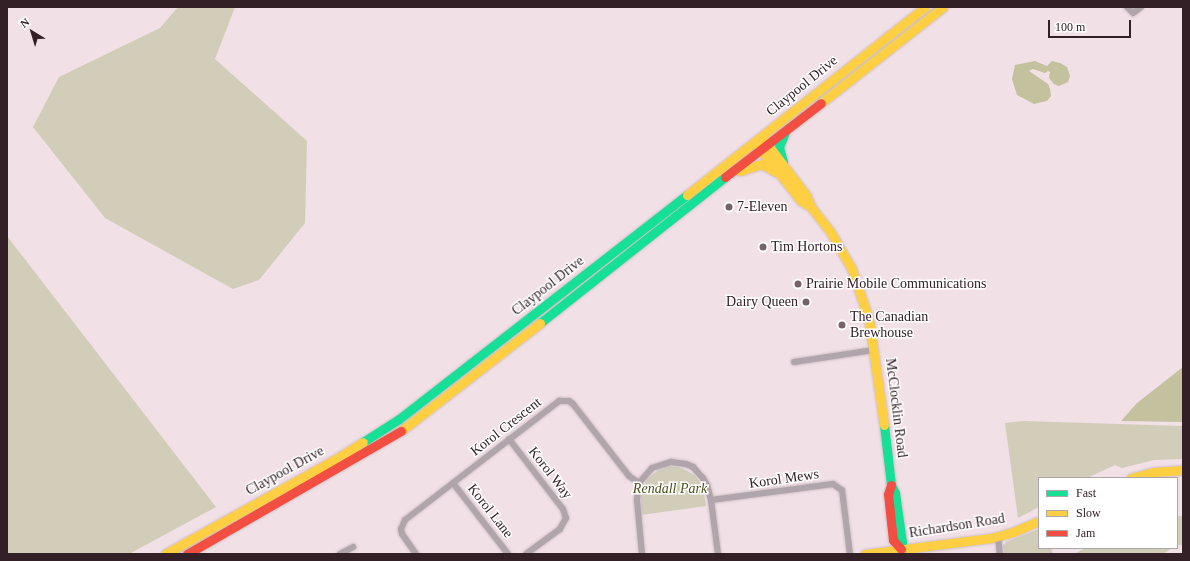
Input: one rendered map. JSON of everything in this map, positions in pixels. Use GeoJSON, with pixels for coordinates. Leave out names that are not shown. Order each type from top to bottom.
{"type":"FeatureCollection","features":[{"type":"Feature","properties":{"kind":"main road","name":"Claypool Drive"},"geometry":{"type":"LineString","coordinates":[[165,554],[339,457],[399,420],[758,140],[925,7]]}},
{"type":"Feature","properties":{"kind":"main road","name":"Claypool Drive"},"geometry":{"type":"LineString","coordinates":[[187,554],[394,438],[943,7]]}},
{"type":"Feature","properties":{"kind":"main road"},"geometry":{"type":"LineString","coordinates":[[784,173],[779,147],[787,129]]}},
{"type":"Feature","properties":{"kind":"main road","name":"McClocklin Road"},"geometry":{"type":"LineString","coordinates":[[758,140],[784,173],[806,195],[811,206],[839,245],[856,278],[866,308],[874,350],[891,486],[888,494],[893,540],[901,552]]}},
{"type":"Feature","properties":{"kind":"main road"},"geometry":{"type":"LineString","coordinates":[[728,176],[751,166],[762,164],[784,173]]}},
{"type":"Feature","properties":{"kind":"main road"},"geometry":{"type":"LineString","coordinates":[[1135,477],[1154,472],[1183,470]]}},
{"type":"Feature","properties":{"kind":"main road","name":"Richardson Road"},"geometry":{"type":"LineString","coordinates":[[865,554],[901,552],[998,536],[1038,521]]}},
{"type":"Feature","properties":{"kind":"street"},"geometry":{"type":"LineString","coordinates":[[1128,7],[1133,13],[1140,7]]}},
{"type":"Feature","properties":{"kind":"street"},"geometry":{"type":"LineString","coordinates":[[794,362],[874,350]]}},
{"type":"Feature","properties":{"kind":"street","name":"Korol Crescent"},"geometry":{"type":"LineString","coordinates":[[416,554],[404,539],[401,529],[405,520],[555,404],[564,400],[569,400],[629,476],[639,483]]}},
{"type":"Feature","properties":{"kind":"street","name":"Korol Way"},"geometry":{"type":"LineString","coordinates":[[509,439],[563,509],[566,518],[560,529],[526,554]]}},
{"type":"Feature","properties":{"kind":"street"},"geometry":{"type":"LineString","coordinates":[[642,554],[637,500],[639,483],[646,473],[657,465],[679,462],[693,467],[707,485],[711,500],[718,554]]}},
{"type":"Feature","properties":{"kind":"street","name":"Korol Lane"},"geometry":{"type":"LineString","coordinates":[[453,483],[508,554]]}},
{"type":"Feature","properties":{"kind":"street","name":"Korol Mews"},"geometry":{"type":"LineString","coordinates":[[711,500],[833,484],[842,490],[850,554]]}},
{"type":"Feature","properties":{"kind":"street"},"geometry":{"type":"LineString","coordinates":[[998,536],[1000,554]]}},
{"type":"Feature","properties":{"kind":"street"},"geometry":{"type":"LineString","coordinates":[[340,554],[353,547]]}},
{"type":"Feature","properties":{"kind":"green space"},"geometry":{"type":"Polygon","coordinates":[[[178,7],[235,7],[215,59],[307,141],[305,223],[259,280],[233,289],[105,218],[33,127],[59,77],[160,28],[178,7]]]}},
{"type":"Feature","properties":{"kind":"green space"},"geometry":{"type":"Polygon","coordinates":[[[934,7],[937,7],[805,110],[823,94],[934,7]]]}},
{"type":"Feature","properties":{"kind":"green space"},"geometry":{"type":"Polygon","coordinates":[[[750,153],[389,435],[178,554],[174,554],[375,441],[394,428],[737,160],[750,153]]]}},
{"type":"Feature","properties":{"kind":"green space"},"geometry":{"type":"Polygon","coordinates":[[[7,236],[216,507],[129,554],[7,554],[7,236]]]}},
{"type":"Feature","properties":{"kind":"green space"},"geometry":{"type":"Polygon","coordinates":[[[1023,421],[1183,426],[1183,459],[1154,460],[1122,468],[1115,465],[1089,477],[1038,477],[1038,508],[1018,518],[1005,423],[1023,421]]]}},
{"type":"Feature","properties":{"kind":"green space","name":"Rendall Park"},"geometry":{"type":"Polygon","coordinates":[[[668,466],[679,467],[695,475],[703,487],[706,506],[641,515],[641,492],[647,479],[661,468],[668,466]]]}},
{"type":"Feature","properties":{"kind":"green space"},"geometry":{"type":"Polygon","coordinates":[[[1178,516],[1183,516],[1183,545],[1178,545],[1178,516]]]}},
{"type":"Feature","properties":{"kind":"green space"},"geometry":{"type":"Polygon","coordinates":[[[1038,529],[1038,549],[1051,549],[1053,554],[1004,554],[1003,546],[1006,542],[1038,529]]]}},
{"type":"Feature","properties":{"kind":"green space"},"geometry":{"type":"Polygon","coordinates":[[[1084,549],[1170,549],[1163,554],[1074,554],[1084,549]]]}},
{"type":"Feature","properties":{"kind":"shaded area"},"geometry":{"type":"Polygon","coordinates":[[[1035,61],[1047,66],[1052,61],[1060,63],[1067,67],[1070,76],[1068,82],[1059,86],[1054,84],[1049,78],[1050,72],[1048,71],[1045,73],[1033,69],[1029,71],[1048,84],[1050,89],[1051,96],[1047,101],[1034,104],[1017,95],[1012,79],[1015,65],[1035,61]]]}},
{"type":"Feature","properties":{"kind":"shaded area"},"geometry":{"type":"Polygon","coordinates":[[[1183,367],[1183,422],[1121,421],[1137,403],[1183,367]]]}},
{"type":"Feature","properties":{"kind":"traffic: fast"},"geometry":{"type":"LineString","coordinates":[[783,162],[779,147],[785,132]]}},
{"type":"Feature","properties":{"kind":"traffic: fast"},"geometry":{"type":"LineString","coordinates":[[540,323],[725,177]]}},
{"type":"Feature","properties":{"kind":"traffic: fast"},"geometry":{"type":"LineString","coordinates":[[363,442],[399,419],[687,195]]}},
{"type":"Feature","properties":{"kind":"traffic: fast"},"geometry":{"type":"LineString","coordinates":[[884,425],[891,485],[895,493],[902,542],[901,554]]}},
{"type":"Feature","properties":{"kind":"traffic: slow"},"geometry":{"type":"LineString","coordinates":[[687,195],[925,7]]}},
{"type":"Feature","properties":{"kind":"traffic: slow"},"geometry":{"type":"LineString","coordinates":[[821,103],[943,7]]}},
{"type":"Feature","properties":{"kind":"traffic: slow"},"geometry":{"type":"LineString","coordinates":[[765,141],[806,195],[811,207],[831,233],[851,267],[869,320],[884,425]]}},
{"type":"Feature","properties":{"kind":"traffic: slow"},"geometry":{"type":"LineString","coordinates":[[758,146],[801,201],[811,207]]}},
{"type":"Feature","properties":{"kind":"traffic: slow"},"geometry":{"type":"LineString","coordinates":[[740,171],[762,164],[776,172]]}},
{"type":"Feature","properties":{"kind":"traffic: slow"},"geometry":{"type":"LineString","coordinates":[[401,431],[540,323]]}},
{"type":"Feature","properties":{"kind":"traffic: slow"},"geometry":{"type":"LineString","coordinates":[[165,554],[339,457],[363,442]]}},
{"type":"Feature","properties":{"kind":"traffic: slow"},"geometry":{"type":"LineString","coordinates":[[1135,477],[1154,472],[1183,470]]}},
{"type":"Feature","properties":{"kind":"traffic: slow"},"geometry":{"type":"LineString","coordinates":[[865,554],[991,538],[1013,532],[1038,521]]}},
{"type":"Feature","properties":{"kind":"traffic: jam"},"geometry":{"type":"LineString","coordinates":[[725,177],[821,103]]}},
{"type":"Feature","properties":{"kind":"traffic: jam"},"geometry":{"type":"LineString","coordinates":[[187,554],[401,431]]}},
{"type":"Feature","properties":{"kind":"traffic: jam"},"geometry":{"type":"LineString","coordinates":[[891,485],[888,494],[893,540],[901,549]]}},
{"type":"Feature","properties":{"kind":"place","name":"7-Eleven"},"geometry":{"type":"Point","coordinates":[729,207]}},
{"type":"Feature","properties":{"kind":"place","name":"Tim Hortons"},"geometry":{"type":"Point","coordinates":[763,247]}},
{"type":"Feature","properties":{"kind":"place","name":"Prairie Mobile Communications"},"geometry":{"type":"Point","coordinates":[798,284]}},
{"type":"Feature","properties":{"kind":"place","name":"Dairy Queen"},"geometry":{"type":"Point","coordinates":[806,302]}},
{"type":"Feature","properties":{"kind":"place","name":"The Canadian Brewhouse"},"geometry":{"type":"Point","coordinates":[842,325]}}]}
